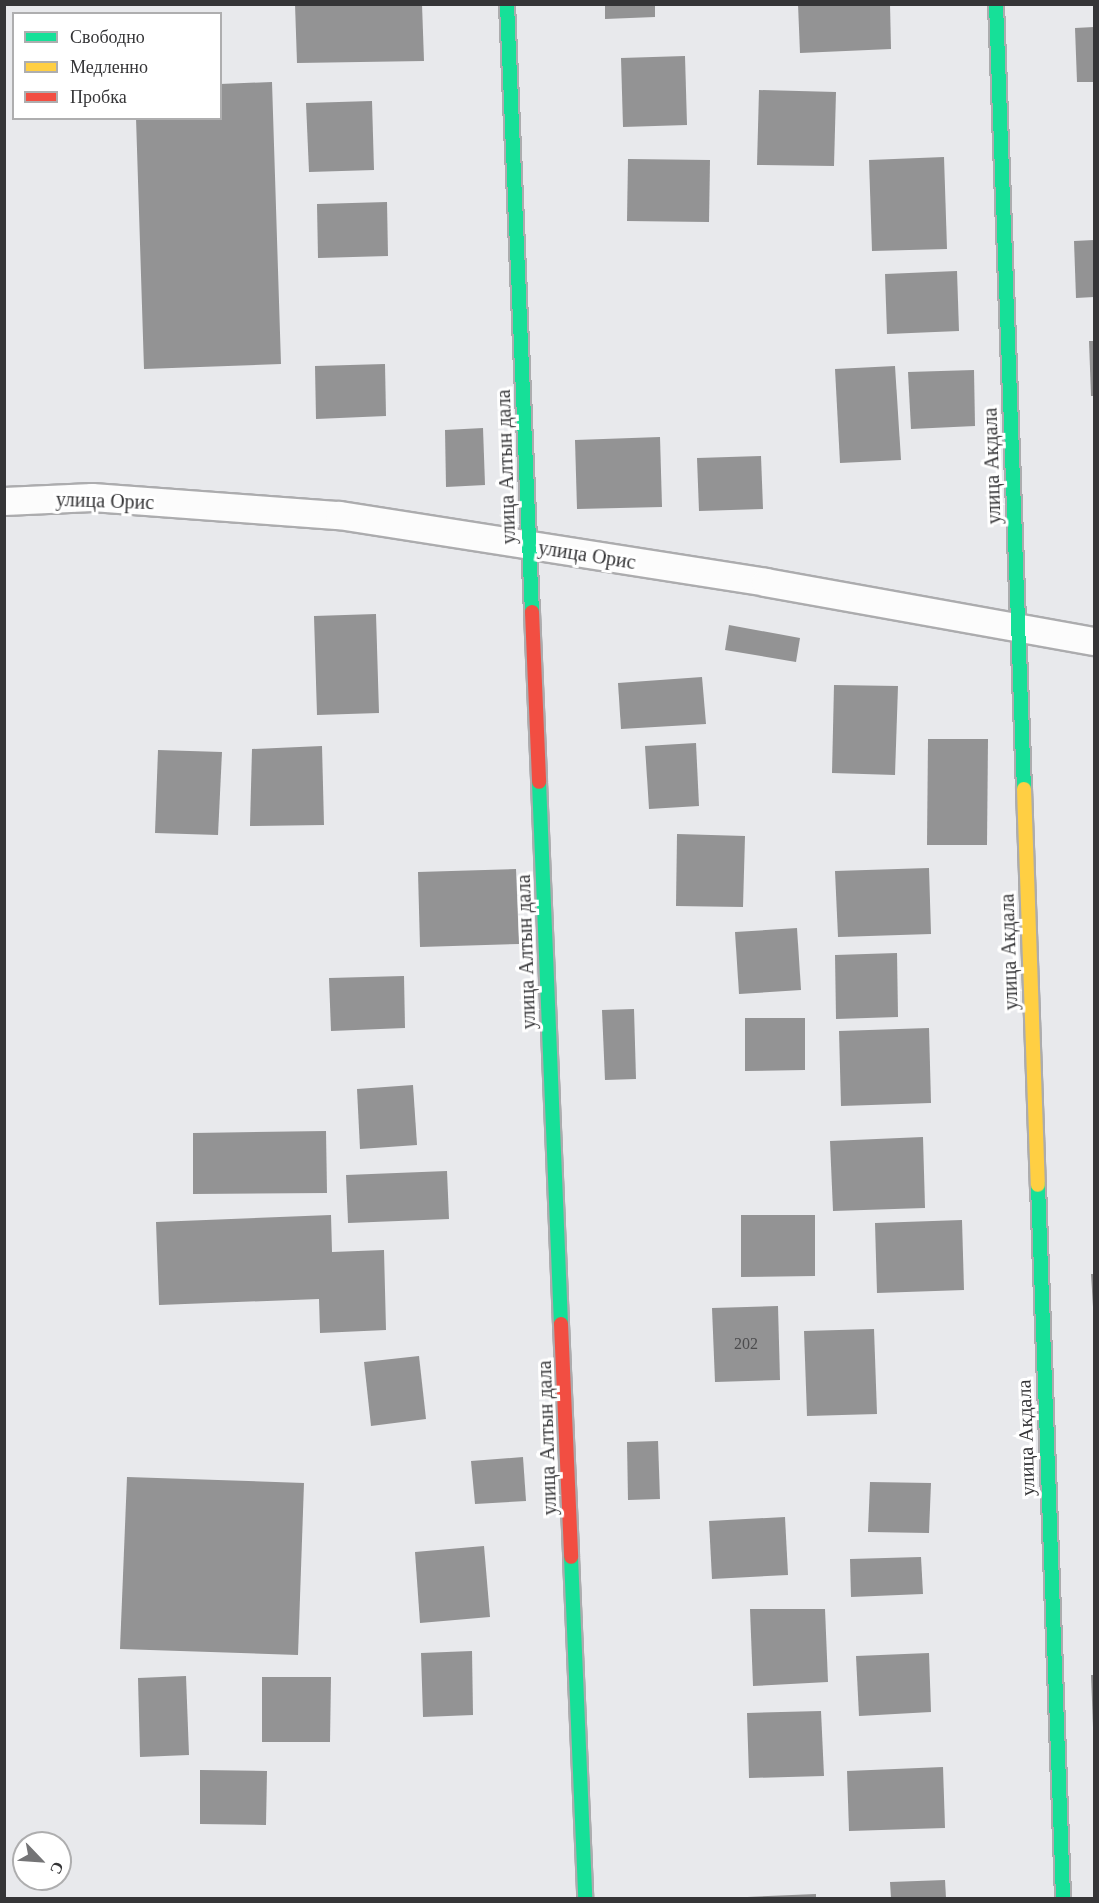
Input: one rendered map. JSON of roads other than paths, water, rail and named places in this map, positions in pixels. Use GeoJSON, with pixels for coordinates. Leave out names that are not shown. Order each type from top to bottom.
{"type":"FeatureCollection","features":[{"type":"Feature","properties":{"kind":"street","name":"улица Алтын дала"},"geometry":{"type":"LineString","coordinates":[[507,4],[585,1899]]}},
{"type":"Feature","properties":{"kind":"street","name":"улица Акдала"},"geometry":{"type":"LineString","coordinates":[[996,4],[1063,1899]]}},
{"type":"Feature","properties":{"kind":"street","name":"улица Орис"},"geometry":{"type":"LineString","coordinates":[[4,501],[92,497],[339,515],[765,582],[1017,630],[1095,641]]}}]}
